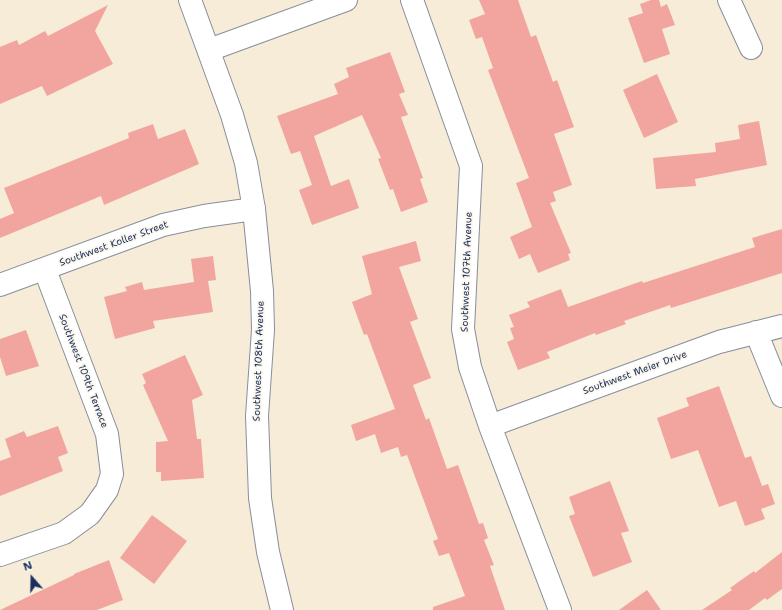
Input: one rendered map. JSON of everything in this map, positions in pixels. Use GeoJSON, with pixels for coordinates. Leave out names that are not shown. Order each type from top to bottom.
{"type":"FeatureCollection","features":[{"type":"Feature","properties":{"kind":"street","name":"Southwest 108th Avenue"},"geometry":{"type":"LineString","coordinates":[[190,0],[209,50],[246,163],[254,209],[261,284],[263,330],[257,416],[260,498],[268,552],[282,610]]}},
{"type":"Feature","properties":{"kind":"street"},"geometry":{"type":"LineString","coordinates":[[209,50],[346,0]]}},
{"type":"Feature","properties":{"kind":"street","name":"Southwest 107th Avenue"},"geometry":{"type":"LineString","coordinates":[[412,0],[471,166],[463,329],[470,367],[490,426],[560,610]]}},
{"type":"Feature","properties":{"kind":"street"},"geometry":{"type":"LineString","coordinates":[[729,0],[751,48]]}},
{"type":"Feature","properties":{"kind":"street","name":"Southwest Koller Street"},"geometry":{"type":"LineString","coordinates":[[0,285],[45,270],[163,225],[204,216],[254,209]]}},
{"type":"Feature","properties":{"kind":"street","name":"Southwest 109th Terrace"},"geometry":{"type":"LineString","coordinates":[[0,555],[64,533],[90,514],[107,490],[112,474],[107,434],[45,270]]}},
{"type":"Feature","properties":{"kind":"street","name":"Southwest Meier Drive"},"geometry":{"type":"LineString","coordinates":[[490,426],[719,342],[782,326]]}},
{"type":"Feature","properties":{"kind":"street"},"geometry":{"type":"LineString","coordinates":[[756,332],[782,396]]}},
{"type":"Feature","properties":{"kind":"building"},"geometry":{"type":"Polygon","coordinates":[[[479,0],[518,0],[531,37],[536,35],[553,82],[557,80],[574,127],[554,134],[572,185],[553,192],[556,201],[550,203],[571,253],[568,254],[570,260],[538,273],[530,254],[519,259],[510,237],[532,227],[516,183],[529,178],[488,70],[493,68],[482,37],[476,39],[469,20],[485,14],[479,0]]]}},
{"type":"Feature","properties":{"kind":"building"},"geometry":{"type":"Polygon","coordinates":[[[651,0],[659,0],[661,7],[667,4],[675,25],[662,29],[670,54],[644,63],[628,18],[643,13],[640,4],[651,0]]]}},
{"type":"Feature","properties":{"kind":"building"},"geometry":{"type":"Polygon","coordinates":[[[108,5],[95,31],[113,64],[47,96],[42,86],[0,104],[0,47],[17,40],[19,45],[45,31],[48,36],[108,5]]]}},
{"type":"Feature","properties":{"kind":"building"},"geometry":{"type":"Polygon","coordinates":[[[390,52],[405,92],[399,94],[408,115],[401,117],[423,178],[420,179],[428,202],[401,212],[393,189],[390,190],[378,159],[381,158],[362,115],[314,136],[331,186],[349,179],[359,208],[312,225],[299,190],[312,185],[300,151],[291,154],[277,116],[338,94],[334,84],[349,77],[346,68],[390,52]]]}},
{"type":"Feature","properties":{"kind":"building"},"geometry":{"type":"Polygon","coordinates":[[[657,74],[678,122],[644,138],[623,90],[657,74]]]}},
{"type":"Feature","properties":{"kind":"building"},"geometry":{"type":"Polygon","coordinates":[[[759,121],[767,165],[695,179],[696,186],[656,189],[653,158],[716,152],[715,143],[740,139],[738,125],[759,121]]]}},
{"type":"Feature","properties":{"kind":"building"},"geometry":{"type":"Polygon","coordinates":[[[153,124],[158,139],[185,129],[199,164],[104,205],[101,196],[0,238],[0,219],[14,213],[4,188],[129,138],[128,133],[153,124]]]}},
{"type":"Feature","properties":{"kind":"building"},"geometry":{"type":"Polygon","coordinates":[[[782,229],[782,273],[671,308],[670,305],[624,321],[626,324],[596,335],[595,333],[547,352],[550,358],[518,370],[507,342],[514,339],[510,328],[514,327],[509,315],[530,307],[527,302],[561,289],[568,307],[642,281],[643,283],[755,247],[752,238],[782,229]]]}},
{"type":"Feature","properties":{"kind":"building"},"geometry":{"type":"Polygon","coordinates":[[[416,241],[421,261],[399,267],[418,319],[410,322],[431,378],[413,385],[426,420],[429,418],[447,469],[458,465],[479,524],[483,523],[488,538],[484,540],[494,565],[490,566],[505,610],[433,610],[433,607],[465,596],[449,553],[439,556],[433,541],[438,539],[407,455],[401,457],[398,447],[381,453],[375,434],[356,441],[351,425],[395,409],[367,334],[364,335],[352,302],[372,294],[362,256],[416,241]]]}},
{"type":"Feature","properties":{"kind":"building"},"geometry":{"type":"Polygon","coordinates":[[[213,256],[216,280],[208,281],[213,312],[153,321],[155,328],[115,339],[104,297],[127,291],[125,287],[142,282],[144,290],[194,282],[191,259],[213,256]]]}},
{"type":"Feature","properties":{"kind":"building"},"geometry":{"type":"Polygon","coordinates":[[[26,330],[39,366],[6,376],[0,357],[0,339],[26,330]]]}},
{"type":"Feature","properties":{"kind":"building"},"geometry":{"type":"Polygon","coordinates":[[[185,355],[203,395],[192,400],[197,439],[201,439],[204,478],[161,481],[161,472],[156,472],[156,442],[168,441],[143,385],[146,383],[142,374],[185,355]]]}},
{"type":"Feature","properties":{"kind":"building"},"geometry":{"type":"Polygon","coordinates":[[[719,386],[745,458],[751,456],[762,486],[768,484],[775,504],[761,509],[765,519],[745,526],[736,501],[719,507],[698,450],[671,459],[657,418],[689,406],[686,398],[719,386]]]}},
{"type":"Feature","properties":{"kind":"building"},"geometry":{"type":"Polygon","coordinates":[[[58,426],[68,453],[58,457],[63,471],[0,496],[0,461],[11,457],[5,439],[24,431],[27,437],[58,426]]]}},
{"type":"Feature","properties":{"kind":"building"},"geometry":{"type":"Polygon","coordinates":[[[610,481],[629,531],[621,533],[632,562],[593,577],[569,516],[575,514],[569,497],[610,481]]]}},
{"type":"Feature","properties":{"kind":"building"},"geometry":{"type":"Polygon","coordinates":[[[152,515],[187,541],[154,584],[120,558],[152,515]]]}},
{"type":"Feature","properties":{"kind":"building"},"geometry":{"type":"Polygon","coordinates":[[[782,552],[782,589],[767,600],[765,598],[749,610],[702,610],[732,590],[730,588],[754,571],[755,573],[782,552]]]}},
{"type":"Feature","properties":{"kind":"building"},"geometry":{"type":"Polygon","coordinates":[[[109,560],[123,600],[97,610],[0,610],[74,574],[109,560]]]}},
{"type":"Feature","properties":{"kind":"building"},"geometry":{"type":"Polygon","coordinates":[[[647,590],[661,610],[619,610],[647,590]]]}}]}
